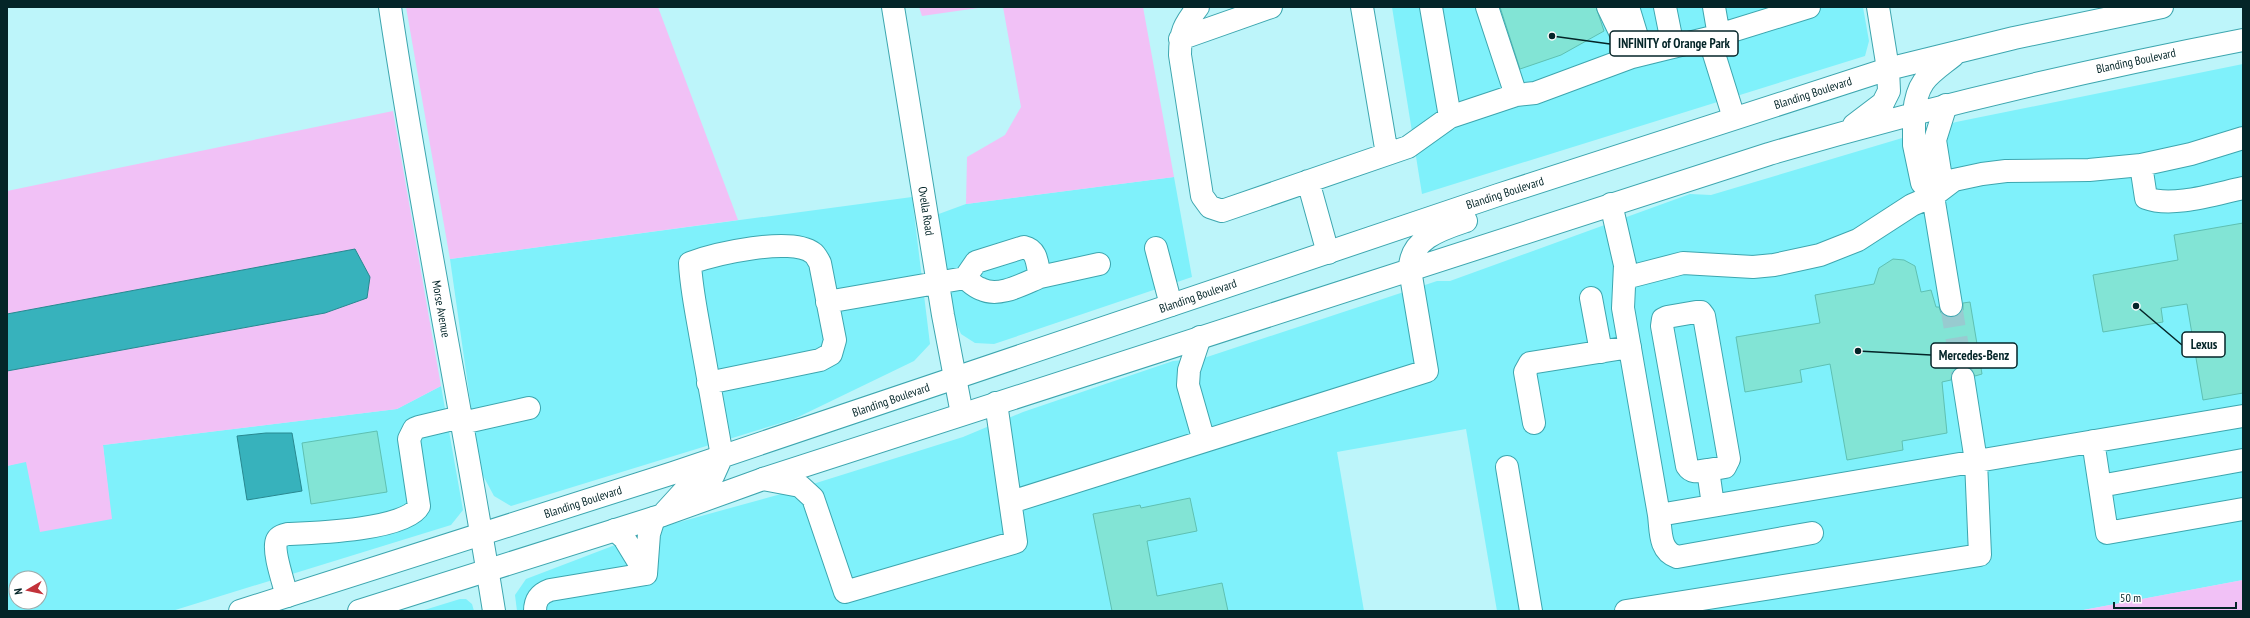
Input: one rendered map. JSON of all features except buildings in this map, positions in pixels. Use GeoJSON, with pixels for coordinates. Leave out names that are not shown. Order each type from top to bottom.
{"type":"FeatureCollection","features":[{"type":"Feature","properties":{"kind":"main road","name":"Morse Avenue"},"geometry":{"type":"LineString","coordinates":[[390,7],[425,219],[462,420],[494,611]]}},
{"type":"Feature","properties":{"kind":"main road","name":"Ovella Road"},"geometry":{"type":"LineString","coordinates":[[893,7],[938,282],[962,414]]}},
{"type":"Feature","properties":{"kind":"main road"},"geometry":{"type":"LineString","coordinates":[[1198,7],[1184,25],[1180,39],[1180,55],[1202,196],[1210,207],[1222,211],[1408,147],[1450,117],[1516,95],[1535,93],[1637,55],[1714,37],[1809,7]]}},
{"type":"Feature","properties":{"kind":"main road"},"geometry":{"type":"LineString","coordinates":[[1180,39],[1271,7]]}},
{"type":"Feature","properties":{"kind":"main road"},"geometry":{"type":"LineString","coordinates":[[1362,7],[1387,154]]}},
{"type":"Feature","properties":{"kind":"main road"},"geometry":{"type":"LineString","coordinates":[[1431,7],[1450,117]]}},
{"type":"Feature","properties":{"kind":"main road"},"geometry":{"type":"LineString","coordinates":[[1487,7],[1516,95]]}},
{"type":"Feature","properties":{"kind":"main road"},"geometry":{"type":"LineString","coordinates":[[1608,7],[1637,55]]}},
{"type":"Feature","properties":{"kind":"main road"},"geometry":{"type":"LineString","coordinates":[[1628,7],[1637,55]]}},
{"type":"Feature","properties":{"kind":"main road"},"geometry":{"type":"LineString","coordinates":[[1666,7],[1673,47]]}},
{"type":"Feature","properties":{"kind":"main road"},"geometry":{"type":"LineString","coordinates":[[1714,7],[1714,37],[1734,118]]}},
{"type":"Feature","properties":{"kind":"main road"},"geometry":{"type":"LineString","coordinates":[[1845,132],[1883,103],[1889,91],[1888,69],[1878,7]]}},
{"type":"Feature","properties":{"kind":"main road","name":"Blanding Boulevard"},"geometry":{"type":"LineString","coordinates":[[240,611],[722,456],[1616,157],[1888,69],[2162,7]]}},
{"type":"Feature","properties":{"kind":"main road","name":"Blanding Boulevard"},"geometry":{"type":"LineString","coordinates":[[359,611],[615,530],[763,479],[1611,204],[1845,132],[1946,105],[2117,65],[2243,40]]}},
{"type":"Feature","properties":{"kind":"main road"},"geometry":{"type":"LineString","coordinates":[[1951,305],[1933,196],[1922,184],[1914,145],[1914,113],[1916,95],[1926,78],[1958,52]]}},
{"type":"Feature","properties":{"kind":"main road"},"geometry":{"type":"LineString","coordinates":[[1933,196],[1941,178],[1935,140],[1946,105]]}},
{"type":"Feature","properties":{"kind":"main road"},"geometry":{"type":"LineString","coordinates":[[1625,278],[1683,263],[1753,267],[1774,265],[1820,255],[1858,240],[1912,205],[1933,196],[1954,180],[2006,171],[2088,170],[2142,165],[2191,154],[2243,138]]}},
{"type":"Feature","properties":{"kind":"main road"},"geometry":{"type":"LineString","coordinates":[[1011,502],[1427,371],[1410,270],[1410,258],[1418,245],[1437,232],[1576,185],[1616,157]]}},
{"type":"Feature","properties":{"kind":"main road"},"geometry":{"type":"LineString","coordinates":[[2142,165],[2146,198],[2157,202],[2201,198],[2243,188]]}},
{"type":"Feature","properties":{"kind":"main road"},"geometry":{"type":"LineString","coordinates":[[1308,181],[1328,253]]}},
{"type":"Feature","properties":{"kind":"main road"},"geometry":{"type":"LineString","coordinates":[[1611,204],[1625,265],[1622,301],[1664,549],[1669,554],[1677,556],[1812,533]]}},
{"type":"Feature","properties":{"kind":"main road"},"geometry":{"type":"LineString","coordinates":[[646,574],[649,534],[658,516],[686,489],[702,484],[713,476],[722,456],[708,383],[690,263],[762,246],[800,247],[813,253],[820,262],[835,340],[831,354],[820,360],[708,383]]}},
{"type":"Feature","properties":{"kind":"main road"},"geometry":{"type":"LineString","coordinates":[[965,278],[976,262],[1024,247],[1032,249],[1035,252],[1040,277]]}},
{"type":"Feature","properties":{"kind":"main road"},"geometry":{"type":"LineString","coordinates":[[1156,248],[1171,305]]}},
{"type":"Feature","properties":{"kind":"main road"},"geometry":{"type":"LineString","coordinates":[[827,302],[965,278],[981,289],[993,292],[1011,289],[1040,277],[1098,264]]}},
{"type":"Feature","properties":{"kind":"main road"},"geometry":{"type":"LineString","coordinates":[[1591,298],[1601,352]]}},
{"type":"Feature","properties":{"kind":"main road"},"geometry":{"type":"LineString","coordinates":[[1696,312],[1701,312],[1704,316],[1729,460],[1725,467],[1708,470],[1695,472],[1690,470],[1687,466],[1662,326],[1663,319],[1667,317],[1696,312]]}},
{"type":"Feature","properties":{"kind":"main road"},"geometry":{"type":"LineString","coordinates":[[1200,337],[1189,370],[1188,385],[1204,441]]}},
{"type":"Feature","properties":{"kind":"main road"},"geometry":{"type":"LineString","coordinates":[[1534,423],[1525,372],[1530,363],[1630,347]]}},
{"type":"Feature","properties":{"kind":"main road"},"geometry":{"type":"LineString","coordinates":[[1626,611],[1980,555],[1976,461],[1962,378]]}},
{"type":"Feature","properties":{"kind":"main road"},"geometry":{"type":"LineString","coordinates":[[763,479],[800,486],[813,498],[845,592],[1016,542],[996,403]]}},
{"type":"Feature","properties":{"kind":"main road"},"geometry":{"type":"LineString","coordinates":[[287,596],[276,550],[276,542],[280,536],[288,534],[373,527],[412,515],[419,506],[409,439],[411,433],[419,426],[529,408]]}},
{"type":"Feature","properties":{"kind":"main road"},"geometry":{"type":"LineString","coordinates":[[1659,515],[2243,416]]}},
{"type":"Feature","properties":{"kind":"main road"},"geometry":{"type":"LineString","coordinates":[[2093,441],[2107,533],[2243,509]]}},
{"type":"Feature","properties":{"kind":"main road"},"geometry":{"type":"LineString","coordinates":[[2100,486],[2243,460]]}},
{"type":"Feature","properties":{"kind":"main road"},"geometry":{"type":"LineString","coordinates":[[1506,467],[1531,611]]}},
{"type":"Feature","properties":{"kind":"main road"},"geometry":{"type":"LineString","coordinates":[[1708,470],[1713,506]]}},
{"type":"Feature","properties":{"kind":"main road"},"geometry":{"type":"LineString","coordinates":[[615,530],[624,538],[646,574]]}},
{"type":"Feature","properties":{"kind":"main road"},"geometry":{"type":"LineString","coordinates":[[535,611],[537,598],[542,593],[550,590],[646,574]]}},
{"type":"Feature","properties":{"kind":"shaded area"},"geometry":{"type":"Polygon","coordinates":[[[406,7],[658,7],[738,220],[450,259],[406,7]]]}},
{"type":"Feature","properties":{"kind":"shaded area"},"geometry":{"type":"Polygon","coordinates":[[[919,7],[985,7],[922,16],[919,7]]]}},
{"type":"Feature","properties":{"kind":"shaded area"},"geometry":{"type":"Polygon","coordinates":[[[1003,7],[1143,7],[1174,177],[966,204],[967,157],[1005,135],[1021,107],[1003,7]]]}},
{"type":"Feature","properties":{"kind":"shaded area"},"geometry":{"type":"Polygon","coordinates":[[[1392,7],[1863,7],[1869,41],[1865,56],[1422,194],[1392,7]]]}},
{"type":"Feature","properties":{"kind":"shaded area"},"geometry":{"type":"Polygon","coordinates":[[[2243,64],[2243,580],[2078,611],[1497,611],[1466,429],[1337,452],[1364,611],[517,611],[515,595],[526,579],[665,526],[781,494],[963,437],[1023,412],[1173,361],[1204,358],[1437,281],[1450,281],[1690,194],[1711,195],[1956,122],[2243,64]]]}},
{"type":"Feature","properties":{"kind":"shaded area"},"geometry":{"type":"Polygon","coordinates":[[[393,111],[441,386],[397,409],[103,445],[112,519],[40,532],[26,462],[7,466],[7,371],[325,313],[355,249],[7,314],[7,191],[393,111]]]}},
{"type":"Feature","properties":{"kind":"shaded area"},"geometry":{"type":"Polygon","coordinates":[[[1174,177],[1192,277],[994,344],[975,343],[961,334],[950,309],[936,215],[966,204],[1174,177]]]}},
{"type":"Feature","properties":{"kind":"shaded area"},"geometry":{"type":"Polygon","coordinates":[[[912,197],[930,344],[914,361],[794,419],[511,506],[494,496],[480,470],[450,259],[912,197]]]}},
{"type":"Feature","properties":{"kind":"shaded area"},"geometry":{"type":"Polygon","coordinates":[[[355,249],[370,277],[367,298],[325,313],[7,371],[7,314],[355,249]]]}},
{"type":"Feature","properties":{"kind":"shaded area"},"geometry":{"type":"Polygon","coordinates":[[[441,386],[463,510],[451,525],[172,611],[7,611],[7,466],[26,461],[111,519],[103,445],[397,409],[441,386]]]}},
{"type":"Feature","properties":{"kind":"shaded area"},"geometry":{"type":"Polygon","coordinates":[[[266,433],[292,433],[302,491],[247,500],[237,436],[266,433]]]}},
{"type":"Feature","properties":{"kind":"shaded area"},"geometry":{"type":"Polygon","coordinates":[[[2243,580],[2243,611],[2078,611],[2243,580]]]}},
{"type":"Feature","properties":{"kind":"shaded area"},"geometry":{"type":"Polygon","coordinates":[[[460,599],[466,599],[472,604],[474,611],[421,611],[460,599]]]}},
{"type":"Feature","properties":{"kind":"tunnel"},"geometry":{"type":"LineString","coordinates":[[1951,305],[1963,378]]}},
{"type":"Feature","properties":{"kind":"place","name":"INFINITY of Orange Park"},"geometry":{"type":"Point","coordinates":[1552,36]}},
{"type":"Feature","properties":{"kind":"place","name":"Lexus"},"geometry":{"type":"Point","coordinates":[2136,306]}},
{"type":"Feature","properties":{"kind":"place","name":"Mercedes-Benz"},"geometry":{"type":"Point","coordinates":[1858,351]}}]}
